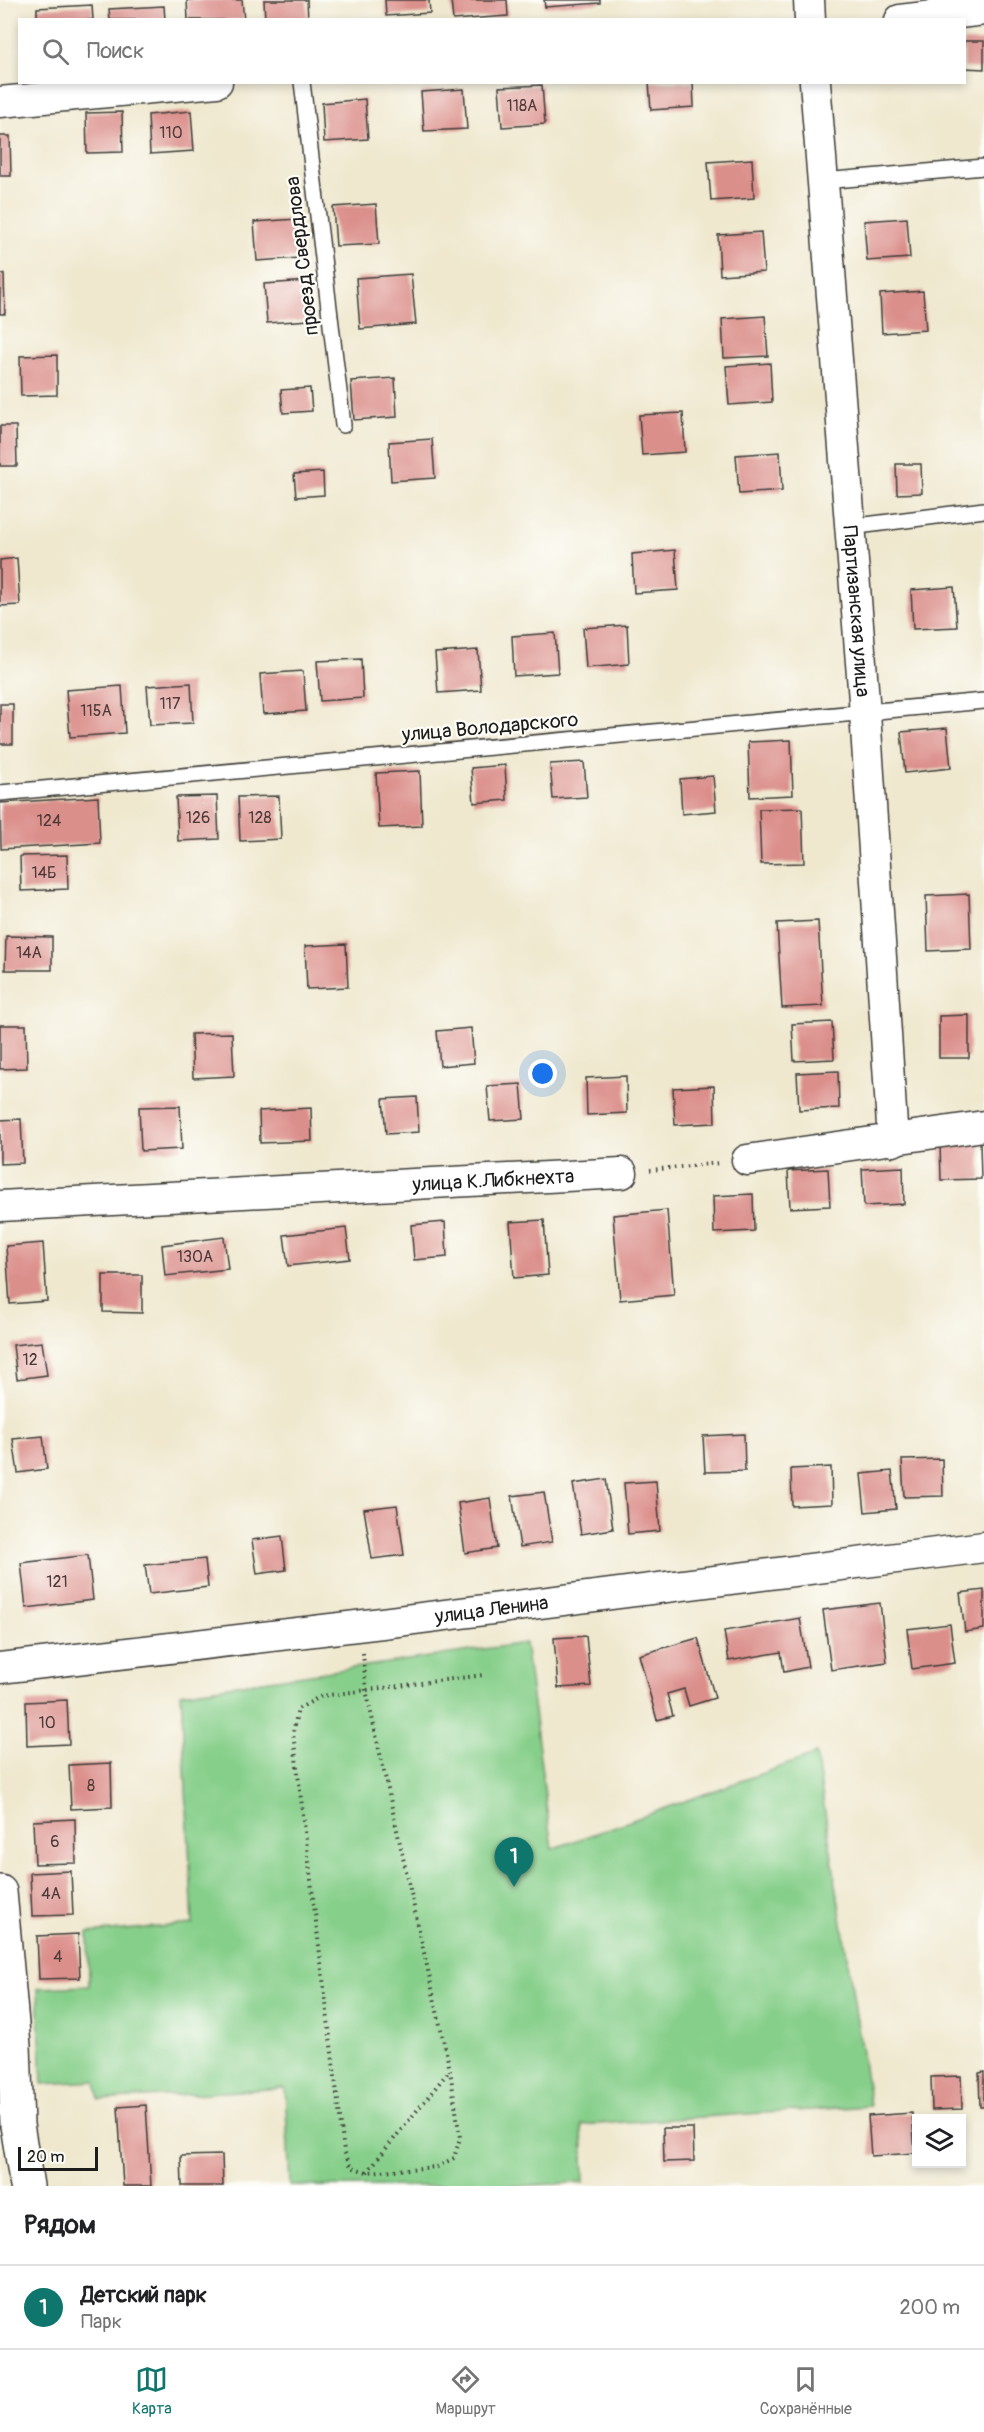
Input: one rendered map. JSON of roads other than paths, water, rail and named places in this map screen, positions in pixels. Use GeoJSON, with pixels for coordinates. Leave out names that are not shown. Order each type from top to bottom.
{"type":"FeatureCollection","features":[{"type":"Feature","properties":{"kind":"main road"},"geometry":{"type":"LineString","coordinates":[[1,1911],[14,2046],[17,2125],[27,2186]]}},
{"type":"Feature","properties":{"kind":"street"},"geometry":{"type":"LineString","coordinates":[[809,0],[810,18]]}},
{"type":"Feature","properties":{"kind":"street"},"geometry":{"type":"LineString","coordinates":[[917,18],[984,10]]}},
{"type":"Feature","properties":{"kind":"street"},"geometry":{"type":"LineString","coordinates":[[0,102],[195,84]]}},
{"type":"Feature","properties":{"kind":"street","name":"Партизанская улица"},"geometry":{"type":"LineString","coordinates":[[815,84],[865,713],[893,1141]]}},
{"type":"Feature","properties":{"kind":"street"},"geometry":{"type":"LineString","coordinates":[[747,1160],[893,1141],[984,1126]]}},
{"type":"Feature","properties":{"kind":"street","name":"улица К.Либкнехта"},"geometry":{"type":"LineString","coordinates":[[0,1206],[622,1173]]}},
{"type":"Feature","properties":{"kind":"street","name":"улица Ленина"},"geometry":{"type":"LineString","coordinates":[[0,1668],[359,1626],[984,1547]]}},
{"type":"Feature","properties":{"kind":"lane","name":"проезд Свердлова"},"geometry":{"type":"LineString","coordinates":[[302,84],[343,425]]}},
{"type":"Feature","properties":{"kind":"lane"},"geometry":{"type":"LineString","coordinates":[[823,181],[984,166]]}},
{"type":"Feature","properties":{"kind":"lane"},"geometry":{"type":"LineString","coordinates":[[850,527],[984,510]]}},
{"type":"Feature","properties":{"kind":"lane","name":"улица Володарского"},"geometry":{"type":"LineString","coordinates":[[0,793],[984,701]]}},
{"type":"Feature","properties":{"kind":"place","name":"Детский парк"},"geometry":{"type":"Point","coordinates":[514,1887]}}]}
